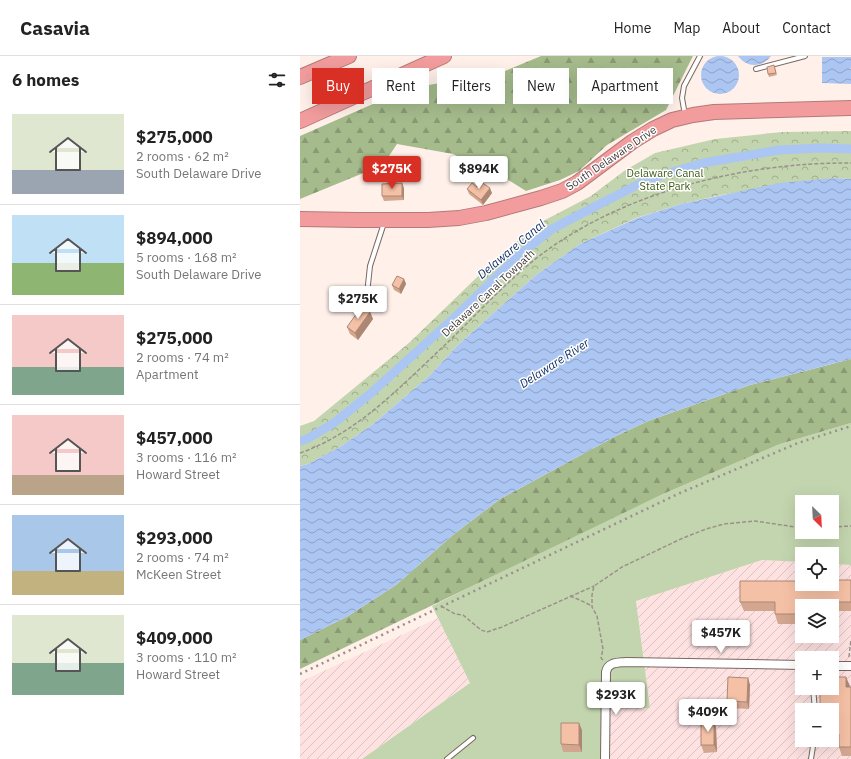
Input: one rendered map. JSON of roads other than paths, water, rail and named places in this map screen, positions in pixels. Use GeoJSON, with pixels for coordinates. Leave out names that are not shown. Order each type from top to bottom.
{"type":"FeatureCollection","features":[{"type":"Feature","properties":{"kind":"highway"},"geometry":{"type":"LineString","coordinates":[[300,77],[349,56]]}},
{"type":"Feature","properties":{"kind":"highway"},"geometry":{"type":"LineString","coordinates":[[300,121],[444,56]]}},
{"type":"Feature","properties":{"kind":"highway","name":"South Delaware Drive"},"geometry":{"type":"LineString","coordinates":[[300,219],[384,220],[459,218],[486,213],[553,195],[577,183],[647,132],[672,120],[708,112],[851,108]]}},
{"type":"Feature","properties":{"kind":"street"},"geometry":{"type":"LineString","coordinates":[[605,759],[606,672],[609,665],[626,662],[795,665]]}},
{"type":"Feature","properties":{"kind":"street"},"geometry":{"type":"LineString","coordinates":[[839,666],[850,666]]}},
{"type":"Feature","properties":{"kind":"lane"},"geometry":{"type":"LineString","coordinates":[[686,117],[682,98],[684,86],[700,56]]}},
{"type":"Feature","properties":{"kind":"lane"},"geometry":{"type":"LineString","coordinates":[[756,68],[805,56]]}},
{"type":"Feature","properties":{"kind":"lane"},"geometry":{"type":"LineString","coordinates":[[366,302],[370,266],[384,220]]}},
{"type":"Feature","properties":{"kind":"lane"},"geometry":{"type":"LineString","coordinates":[[447,759],[473,738]]}},
{"type":"Feature","properties":{"kind":"lane"},"geometry":{"type":"LineString","coordinates":[[811,759],[813,747]]}},
{"type":"Feature","properties":{"kind":"water"},"geometry":{"type":"Polygon","coordinates":[[[716,56],[724,56],[734,61],[738,68],[738,82],[734,89],[724,94],[716,94],[706,89],[704,86],[701,79],[701,71],[706,61],[709,59],[716,56]]]}},
{"type":"Feature","properties":{"kind":"water"},"geometry":{"type":"Polygon","coordinates":[[[738,56],[771,56],[763,63],[754,65],[746,63],[738,56]]]}},
{"type":"Feature","properties":{"kind":"water"},"geometry":{"type":"Polygon","coordinates":[[[822,57],[851,57],[851,84],[822,83],[822,57]]]}},
{"type":"Feature","properties":{"kind":"water","name":"Delaware River"},"geometry":{"type":"Polygon","coordinates":[[[835,178],[851,179],[851,359],[750,385],[648,421],[614,437],[500,499],[454,534],[396,585],[348,616],[300,640],[300,466],[308,464],[340,447],[373,424],[429,376],[459,344],[536,275],[580,244],[637,218],[681,204],[779,183],[835,178]]]}},
{"type":"Feature","properties":{"kind":"waterway","name":"Delaware Canal"},"geometry":{"type":"LineString","coordinates":[[300,441],[307,439],[334,423],[370,394],[454,318],[518,256],[552,229],[649,179],[703,163],[779,150],[821,148],[851,149]]}},
{"type":"Feature","properties":{"kind":"railway"},"geometry":{"type":"LineString","coordinates":[[300,674],[680,493],[798,443],[851,426]]}},
{"type":"Feature","properties":{"kind":"park label","name":"Delaware Canal State Park"},"geometry":{"type":"Point","coordinates":[665,179]}}]}
